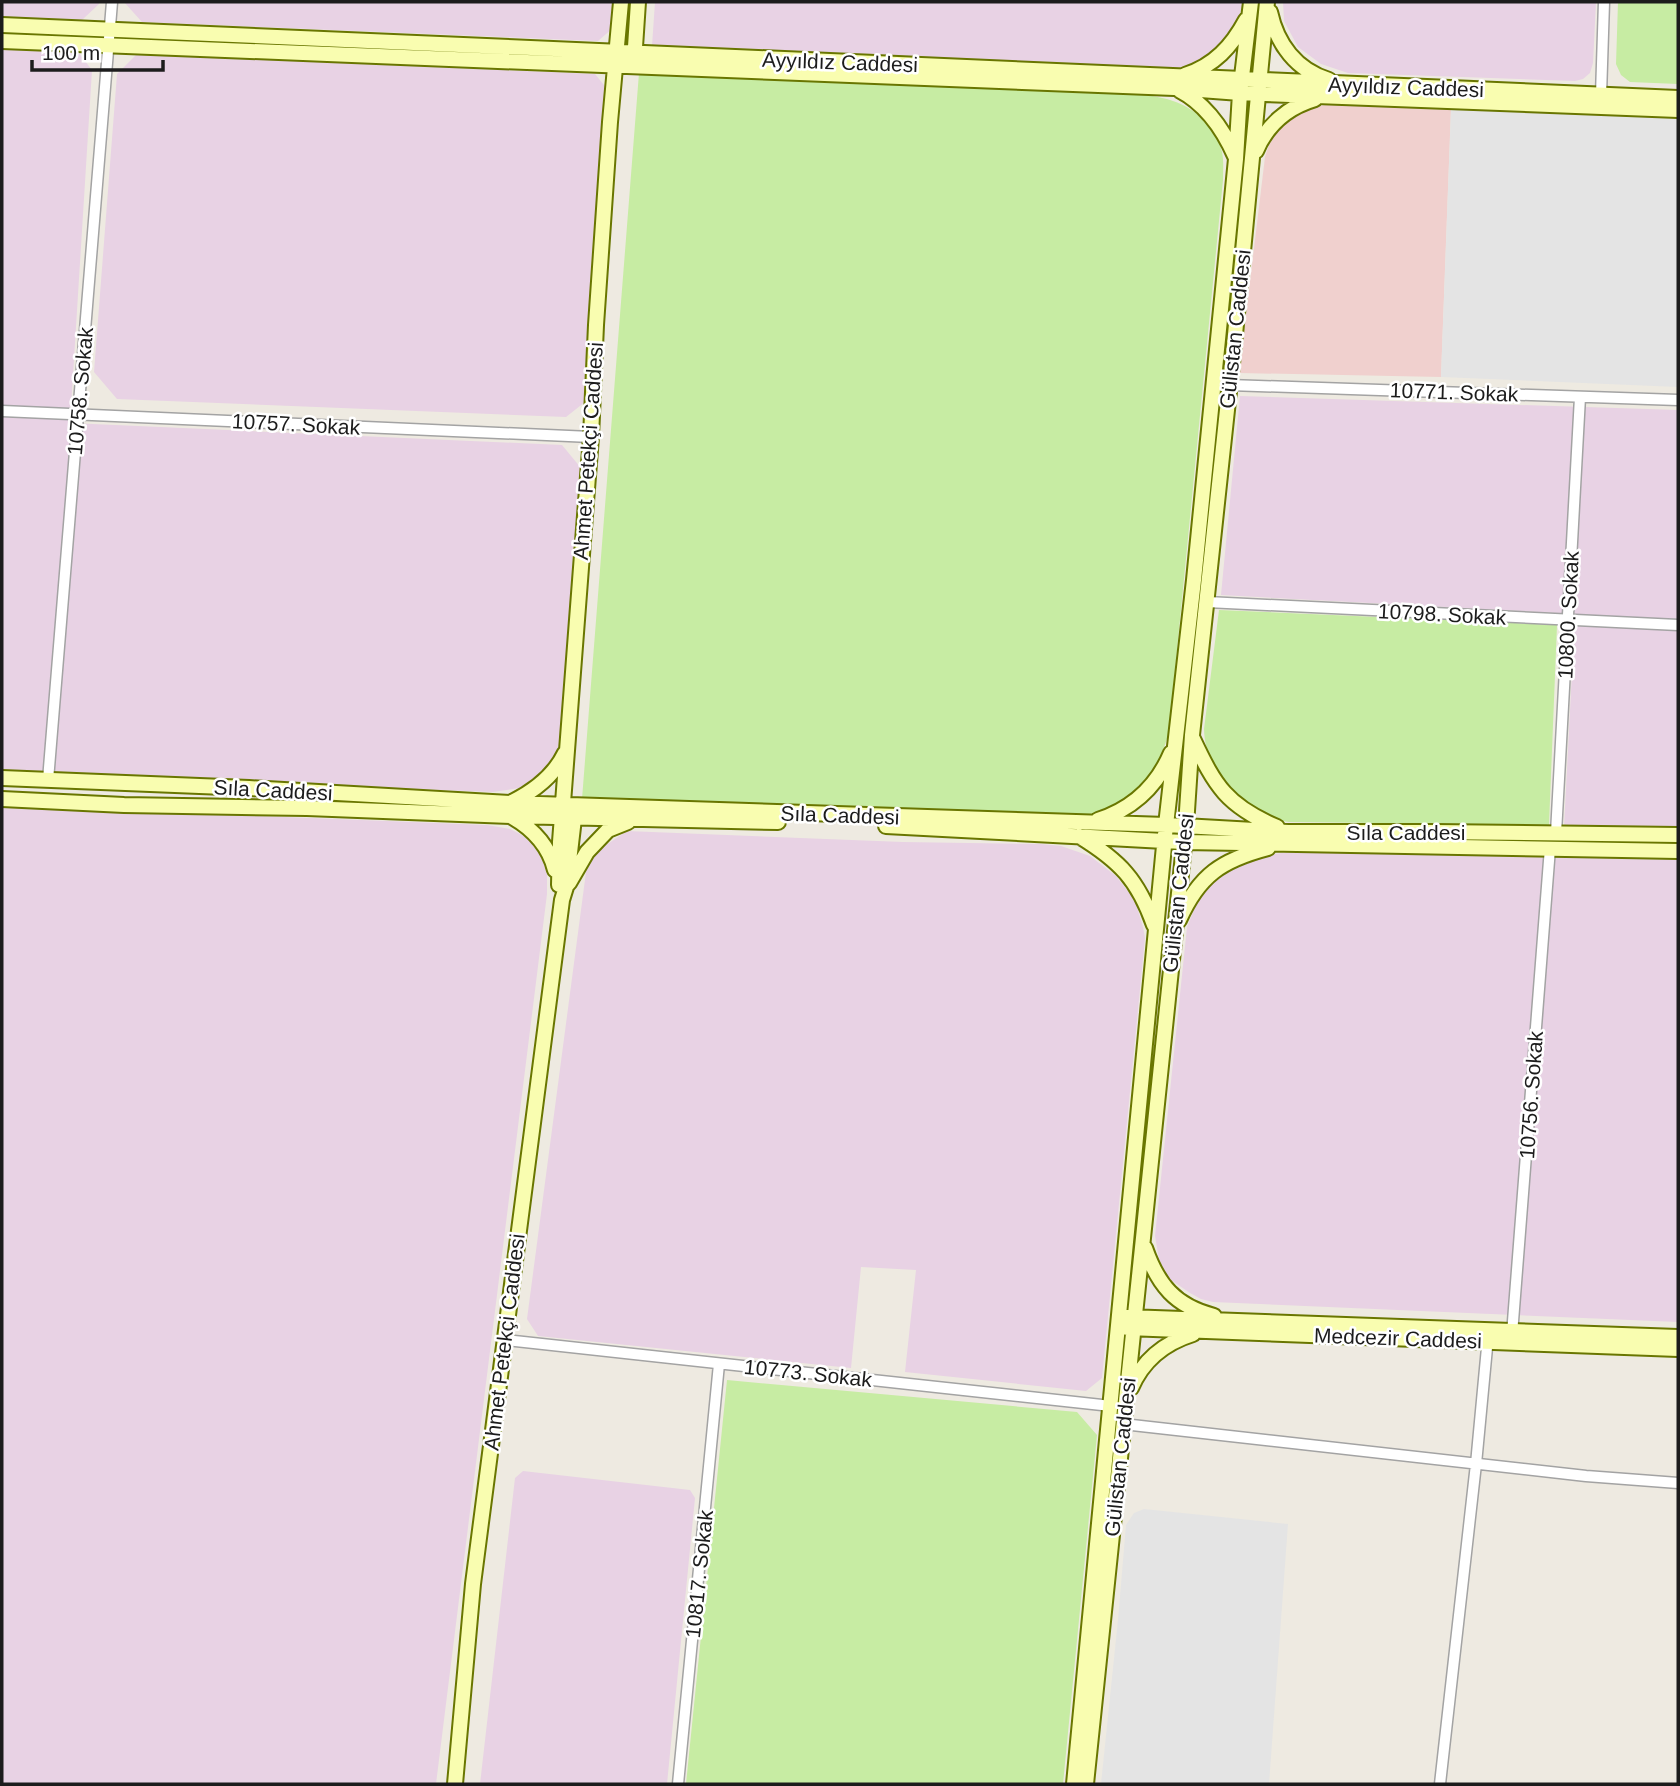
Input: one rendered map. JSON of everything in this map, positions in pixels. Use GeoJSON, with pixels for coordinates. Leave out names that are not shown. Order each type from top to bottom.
{"type":"FeatureCollection","features":[{"type":"Feature","properties":{"kind":"street","name":"10758. Sokak"},"geometry":{"type":"LineString","coordinates":[[48,780],[112,2]]}},
{"type":"Feature","properties":{"kind":"street","name":"Ahmet Petekçi Caddesi"},"geometry":{"type":"LineString","coordinates":[[455,1784],[473,1584],[562,891],[568,812],[567,749],[610,122],[621,2]]}},
{"type":"Feature","properties":{"kind":"street"},"geometry":{"type":"LineString","coordinates":[[634,60],[638,2]]}},
{"type":"Feature","properties":{"kind":"street"},"geometry":{"type":"LineString","coordinates":[[1268,2],[1273,26],[1292,58],[1310,73],[1343,84]]}},
{"type":"Feature","properties":{"kind":"street","name":"Gülistan Caddesi"},"geometry":{"type":"LineString","coordinates":[[1074,1784],[1165,832],[1244,160],[1258,87],[1268,2]]}},
{"type":"Feature","properties":{"kind":"street"},"geometry":{"type":"LineString","coordinates":[[1601,95],[1604,2]]}},
{"type":"Feature","properties":{"kind":"street"},"geometry":{"type":"LineString","coordinates":[[1251,7],[1234,41],[1225,52],[1176,83],[1210,115],[1244,160],[1282,116],[1308,101],[1324,96]]}},
{"type":"Feature","properties":{"kind":"street","name":"Gülistan Caddesi"},"geometry":{"type":"LineString","coordinates":[[1086,1784],[1229,385],[1244,160],[1240,86],[1251,7]]}},
{"type":"Feature","properties":{"kind":"street","name":"Ayyıldız Caddesi"},"geometry":{"type":"LineString","coordinates":[[2,25],[634,60],[1240,86],[1324,96],[1678,110]]}},
{"type":"Feature","properties":{"kind":"street","name":"Ayyıldız Caddesi"},"geometry":{"type":"LineString","coordinates":[[2,41],[109,47],[617,59]]}},
{"type":"Feature","properties":{"kind":"street","name":"Ayyıldız Caddesi"},"geometry":{"type":"LineString","coordinates":[[1258,87],[1343,84],[1678,98]]}},
{"type":"Feature","properties":{"kind":"street","name":"10771. Sokak"},"geometry":{"type":"LineString","coordinates":[[1229,385],[1678,400]]}},
{"type":"Feature","properties":{"kind":"street","name":"10800. Sokak"},"geometry":{"type":"LineString","coordinates":[[1556,833],[1580,397]]}},
{"type":"Feature","properties":{"kind":"street","name":"10757. Sokak"},"geometry":{"type":"LineString","coordinates":[[2,411],[590,437]]}},
{"type":"Feature","properties":{"kind":"street","name":"10798. Sokak"},"geometry":{"type":"LineString","coordinates":[[1207,602],[1678,625]]}},
{"type":"Feature","properties":{"kind":"street"},"geometry":{"type":"LineString","coordinates":[[1192,735],[1220,789],[1239,807],[1286,838]]}},
{"type":"Feature","properties":{"kind":"street"},"geometry":{"type":"LineString","coordinates":[[1156,929],[1147,904],[1135,884],[1120,864],[1097,847],[1083,830],[1136,801],[1146,792],[1161,773],[1176,739]]}},
{"type":"Feature","properties":{"kind":"street"},"geometry":{"type":"LineString","coordinates":[[562,891],[547,849],[510,810],[561,763],[567,749]]}},
{"type":"Feature","properties":{"kind":"street","name":"Sıla Caddesi"},"geometry":{"type":"LineString","coordinates":[[2,778],[236,788],[510,810]]}},
{"type":"Feature","properties":{"kind":"street","name":"Sıla Caddesi"},"geometry":{"type":"LineString","coordinates":[[2,799],[124,805],[510,810],[1083,830]]}},
{"type":"Feature","properties":{"kind":"street","name":"Sıla Caddesi"},"geometry":{"type":"LineString","coordinates":[[568,812],[634,820],[1165,832],[1186,826],[1286,838],[1556,833],[1678,835]]}},
{"type":"Feature","properties":{"kind":"street"},"geometry":{"type":"LineString","coordinates":[[562,891],[587,852],[608,830],[634,820]]}},
{"type":"Feature","properties":{"kind":"street"},"geometry":{"type":"LineString","coordinates":[[1165,832],[1183,842],[1286,838],[1678,851]]}},
{"type":"Feature","properties":{"kind":"street"},"geometry":{"type":"LineString","coordinates":[[1174,930],[1187,903],[1221,865],[1286,838]]}},
{"type":"Feature","properties":{"kind":"street","name":"10756. Sokak"},"geometry":{"type":"LineString","coordinates":[[1512,1336],[1550,848]]}},
{"type":"Feature","properties":{"kind":"street"},"geometry":{"type":"LineString","coordinates":[[1143,1243],[1154,1273],[1177,1300],[1206,1314],[1235,1321]]}},
{"type":"Feature","properties":{"kind":"street","name":"Medcezir Caddesi"},"geometry":{"type":"LineString","coordinates":[[1135,1324],[1235,1321],[1512,1336],[1678,1337]]}},
{"type":"Feature","properties":{"kind":"street","name":"Medcezir Caddesi"},"geometry":{"type":"LineString","coordinates":[[1119,1322],[1203,1331],[1488,1335]]}},
{"type":"Feature","properties":{"kind":"street"},"geometry":{"type":"LineString","coordinates":[[1126,1402],[1138,1374],[1152,1356],[1181,1338],[1203,1331]]}},
{"type":"Feature","properties":{"kind":"street"},"geometry":{"type":"LineString","coordinates":[[1440,1784],[1488,1335]]}},
{"type":"Feature","properties":{"kind":"street","name":"Medcezir Caddesi"},"geometry":{"type":"LineString","coordinates":[[1512,1336],[1678,1349]]}},
{"type":"Feature","properties":{"kind":"street","name":"10773. Sokak"},"geometry":{"type":"LineString","coordinates":[[505,1340],[1111,1406]]}},
{"type":"Feature","properties":{"kind":"street","name":"10817. Sokak"},"geometry":{"type":"LineString","coordinates":[[678,1784],[719,1364]]}},
{"type":"Feature","properties":{"kind":"street"},"geometry":{"type":"LineString","coordinates":[[1124,1424],[1586,1476],[1678,1483]]}},
{"type":"Feature","properties":{"kind":"shaded area"},"geometry":{"type":"Polygon","coordinates":[[[2,2],[99,4],[81,21],[2,18],[2,2]]]}},
{"type":"Feature","properties":{"kind":"shaded area"},"geometry":{"type":"Polygon","coordinates":[[[124,2],[615,2],[613,28],[598,41],[142,22],[124,2]]]}},
{"type":"Feature","properties":{"kind":"shaded area"},"geometry":{"type":"Polygon","coordinates":[[[655,2],[1243,2],[1238,21],[1225,43],[1203,61],[1172,69],[652,46],[655,2]]]}},
{"type":"Feature","properties":{"kind":"shaded area"},"geometry":{"type":"Polygon","coordinates":[[[1283,2],[1596,2],[1593,63],[1590,73],[1575,81],[1348,73],[1321,64],[1298,47],[1284,21],[1283,2]]]}},
{"type":"Feature","properties":{"kind":"shaded area"},"geometry":{"type":"Polygon","coordinates":[[[2,49],[78,52],[92,70],[70,423],[562,445],[581,468],[560,746],[548,767],[530,783],[519,788],[493,792],[2,773],[2,49]]]}},
{"type":"Feature","properties":{"kind":"shaded area"},"geometry":{"type":"Polygon","coordinates":[[[137,54],[595,74],[608,90],[585,402],[566,417],[117,399],[94,372],[117,74],[137,54]]]}},
{"type":"Feature","properties":{"kind":"shaded area"},"geometry":{"type":"Polygon","coordinates":[[[1327,104],[1451,109],[1441,377],[1239,373],[1265,157],[1270,142],[1289,120],[1299,113],[1327,104]]]}},
{"type":"Feature","properties":{"kind":"shaded area"},"geometry":{"type":"Polygon","coordinates":[[[1451,109],[1678,118],[1678,387],[1441,377],[1451,109]]]}},
{"type":"Feature","properties":{"kind":"shaded area"},"geometry":{"type":"Polygon","coordinates":[[[1240,396],[1678,410],[1678,829],[1564,827],[1575,614],[1221,595],[1240,396]]]}},
{"type":"Feature","properties":{"kind":"shaded area"},"geometry":{"type":"Polygon","coordinates":[[[2,806],[487,825],[510,829],[520,834],[529,840],[541,856],[547,874],[547,894],[436,1784],[2,1784],[2,806]]]}},
{"type":"Feature","properties":{"kind":"shaded area"},"geometry":{"type":"Polygon","coordinates":[[[627,831],[903,842],[1041,844],[1061,846],[1090,856],[1116,876],[1136,904],[1145,938],[1102,1378],[1086,1391],[905,1372],[916,1270],[861,1267],[851,1368],[538,1336],[527,1319],[588,857],[627,831]]]}},
{"type":"Feature","properties":{"kind":"shaded area"},"geometry":{"type":"Polygon","coordinates":[[[1290,852],[1678,859],[1678,1322],[1213,1302],[1201,1299],[1171,1280],[1159,1259],[1155,1236],[1187,927],[1203,895],[1232,868],[1259,856],[1290,852]]]}},
{"type":"Feature","properties":{"kind":"shaded area"},"geometry":{"type":"Polygon","coordinates":[[[523,1471],[690,1490],[695,1498],[667,1784],[480,1784],[515,1478],[523,1471]]]}},
{"type":"Feature","properties":{"kind":"shaded area"},"geometry":{"type":"Polygon","coordinates":[[[1144,1509],[1288,1524],[1269,1784],[1101,1784],[1126,1525],[1134,1513],[1144,1509]]]}},
{"type":"Feature","properties":{"kind":"green space"},"geometry":{"type":"Polygon","coordinates":[[[1618,2],[1678,2],[1678,84],[1630,82],[1621,75],[1616,64],[1618,2]]]}},
{"type":"Feature","properties":{"kind":"green space"},"geometry":{"type":"Polygon","coordinates":[[[639,73],[1144,95],[1163,98],[1189,108],[1214,134],[1222,152],[1223,180],[1169,732],[1158,761],[1130,797],[1103,812],[1087,816],[582,799],[639,73]]]}},
{"type":"Feature","properties":{"kind":"green space"},"geometry":{"type":"Polygon","coordinates":[[[1219,610],[1557,625],[1549,825],[1289,822],[1257,812],[1230,790],[1220,777],[1206,746],[1204,729],[1219,610]]]}},
{"type":"Feature","properties":{"kind":"green space"},"geometry":{"type":"Polygon","coordinates":[[[727,1380],[1077,1412],[1097,1435],[1063,1784],[686,1784],[727,1380]]]}}]}
